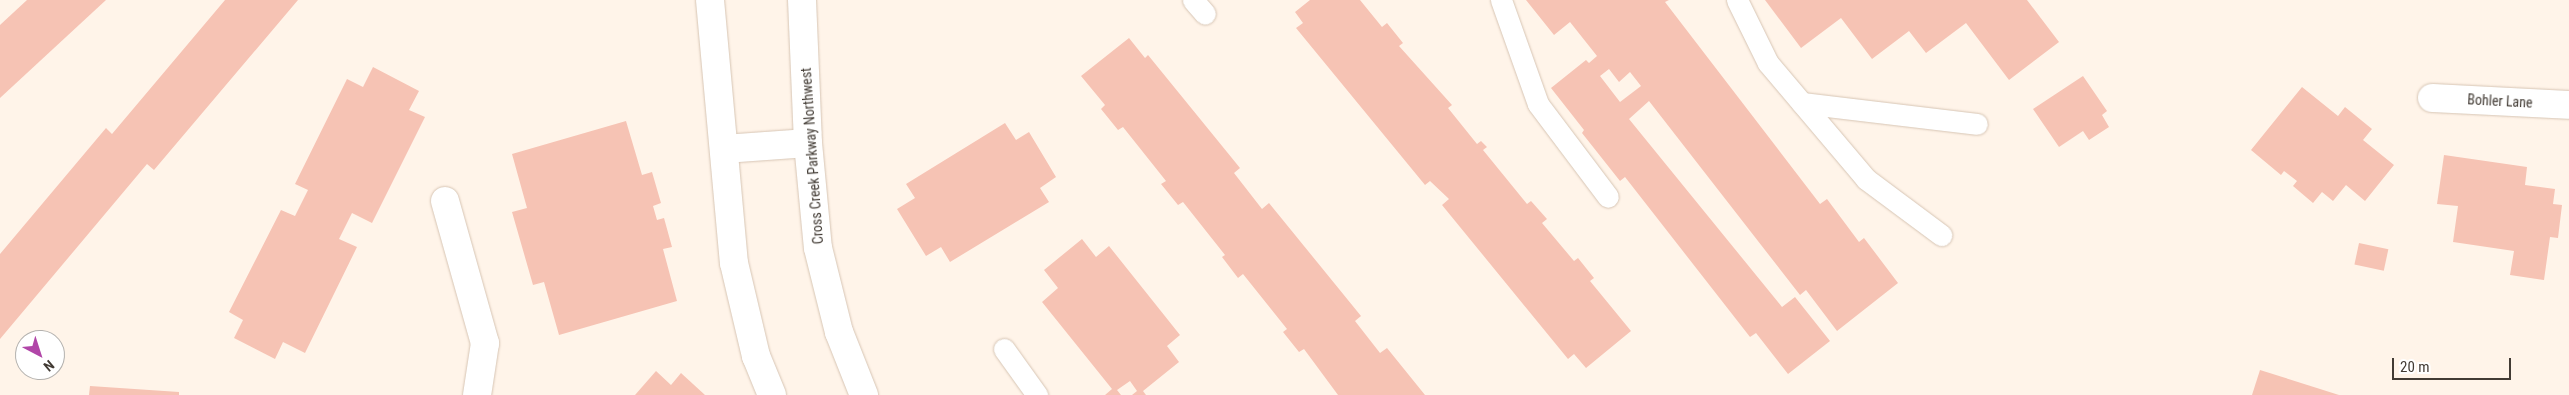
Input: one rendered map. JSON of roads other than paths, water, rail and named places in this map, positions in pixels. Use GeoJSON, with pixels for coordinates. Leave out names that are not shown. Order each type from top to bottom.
{"type":"FeatureCollection","features":[{"type":"Feature","properties":{"kind":"street"},"geometry":{"type":"LineString","coordinates":[[710,0],[734,263],[756,356],[772,395]]}},
{"type":"Feature","properties":{"kind":"street","name":"Cross Creek Parkway Northwest"},"geometry":{"type":"LineString","coordinates":[[802,0],[808,143],[819,252],[839,332],[864,395]]}},
{"type":"Feature","properties":{"kind":"street","name":"Bohler Lane"},"geometry":{"type":"LineString","coordinates":[[2432,98],[2569,105]]}},
{"type":"Feature","properties":{"kind":"street"},"geometry":{"type":"LineString","coordinates":[[724,148],[808,143]]}},
{"type":"Feature","properties":{"kind":"street"},"geometry":{"type":"LineString","coordinates":[[445,201],[485,343],[477,395]]}},
{"type":"Feature","properties":{"kind":"lane"},"geometry":{"type":"LineString","coordinates":[[1501,0],[1538,104],[1608,198]]}},
{"type":"Feature","properties":{"kind":"lane"},"geometry":{"type":"LineString","coordinates":[[1737,0],[1768,63],[1866,179],[1941,235]]}},
{"type":"Feature","properties":{"kind":"lane"},"geometry":{"type":"LineString","coordinates":[[1802,103],[1977,124]]}},
{"type":"Feature","properties":{"kind":"lane"},"geometry":{"type":"LineString","coordinates":[[1004,350],[1037,395]]}}]}
